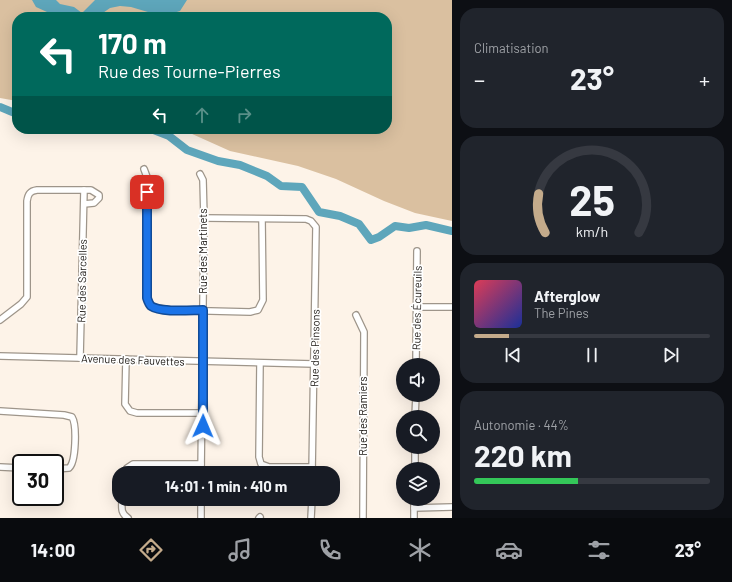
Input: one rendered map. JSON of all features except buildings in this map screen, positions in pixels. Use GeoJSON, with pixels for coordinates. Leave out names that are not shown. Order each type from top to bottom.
{"type":"FeatureCollection","features":[{"type":"Feature","properties":{"kind":"street"},"geometry":{"type":"LineString","coordinates":[[144,169],[147,177],[147,298],[149,303],[152,306],[171,310],[254,312],[258,310],[263,300],[262,219],[204,218]]}},
{"type":"Feature","properties":{"kind":"street","name":"Rue des Martinets"},"geometry":{"type":"LineString","coordinates":[[200,174],[203,180],[204,218],[203,413],[201,464]]}},
{"type":"Feature","properties":{"kind":"street"},"geometry":{"type":"LineString","coordinates":[[0,320],[21,304],[27,297],[27,201],[29,193],[37,190],[84,190],[96,192],[99,195],[99,198],[94,203],[84,204]]}},
{"type":"Feature","properties":{"kind":"street","name":"Rue des Sarcelles"},"geometry":{"type":"LineString","coordinates":[[80,358],[84,190]]}},
{"type":"Feature","properties":{"kind":"street","name":"Rue des Pinsons"},"geometry":{"type":"LineString","coordinates":[[262,219],[306,220],[314,223],[317,232],[312,466]]}},
{"type":"Feature","properties":{"kind":"street","name":"Rue des Écureuils"},"geometry":{"type":"LineString","coordinates":[[416,358],[417,251]]}},
{"type":"Feature","properties":{"kind":"street"},"geometry":{"type":"LineString","coordinates":[[416,307],[452,307]]}},
{"type":"Feature","properties":{"kind":"street","name":"Rue des Ramiers"},"geometry":{"type":"LineString","coordinates":[[356,315],[364,332],[362,518]]}},
{"type":"Feature","properties":{"kind":"street","name":"Avenue des Fauvettes"},"geometry":{"type":"LineString","coordinates":[[0,356],[314,364]]}},
{"type":"Feature","properties":{"kind":"street"},"geometry":{"type":"LineString","coordinates":[[126,359],[125,404],[130,411],[137,413],[203,413]]}},
{"type":"Feature","properties":{"kind":"street"},"geometry":{"type":"LineString","coordinates":[[260,363],[259,457],[261,464],[266,466]]}},
{"type":"Feature","properties":{"kind":"street"},"geometry":{"type":"LineString","coordinates":[[0,411],[64,415],[72,417],[74,425],[73,463],[69,468],[64,468]]}},
{"type":"Feature","properties":{"kind":"street"},"geometry":{"type":"LineString","coordinates":[[128,466],[133,464],[201,464]]}},
{"type":"Feature","properties":{"kind":"street"},"geometry":{"type":"LineString","coordinates":[[0,467],[12,468]]}},
{"type":"Feature","properties":{"kind":"street"},"geometry":{"type":"LineString","coordinates":[[122,506],[123,514],[128,518]]}},
{"type":"Feature","properties":{"kind":"street"},"geometry":{"type":"LineString","coordinates":[[201,506],[201,518]]}},
{"type":"Feature","properties":{"kind":"street"},"geometry":{"type":"LineString","coordinates":[[311,518],[312,506]]}},
{"type":"Feature","properties":{"kind":"street"},"geometry":{"type":"LineString","coordinates":[[414,518],[414,508],[452,507]]}},
{"type":"Feature","properties":{"kind":"shaded area"},"geometry":{"type":"Polygon","coordinates":[[[0,0],[452,0],[452,221],[415,213],[384,201],[336,179],[298,166],[230,151],[192,134],[392,134],[392,12],[12,12],[12,100],[0,98],[0,0]]]}},
{"type":"Feature","properties":{"kind":"water"},"geometry":{"type":"Polygon","coordinates":[[[32,0],[56,0],[60,4],[74,7],[81,12],[47,12],[36,7],[32,0]]]}},
{"type":"Feature","properties":{"kind":"water"},"geometry":{"type":"Polygon","coordinates":[[[95,0],[187,0],[180,11],[177,12],[148,12],[131,7],[120,6],[110,8],[104,12],[83,12],[95,0]]]}},
{"type":"Feature","properties":{"kind":"waterway"},"geometry":{"type":"LineString","coordinates":[[0,107],[12,112]]}},
{"type":"Feature","properties":{"kind":"waterway"},"geometry":{"type":"LineString","coordinates":[[164,134],[169,136],[187,150],[218,161],[240,165],[267,176],[281,186],[302,187],[319,212],[340,216],[359,224],[371,240],[379,237],[395,226],[409,228],[426,225],[452,231]]}},
{"type":"Feature","properties":{"kind":"route"},"geometry":{"type":"LineString","coordinates":[[147,192],[147,298],[149,303],[152,306],[171,310],[203,310],[203,426]]}}]}
